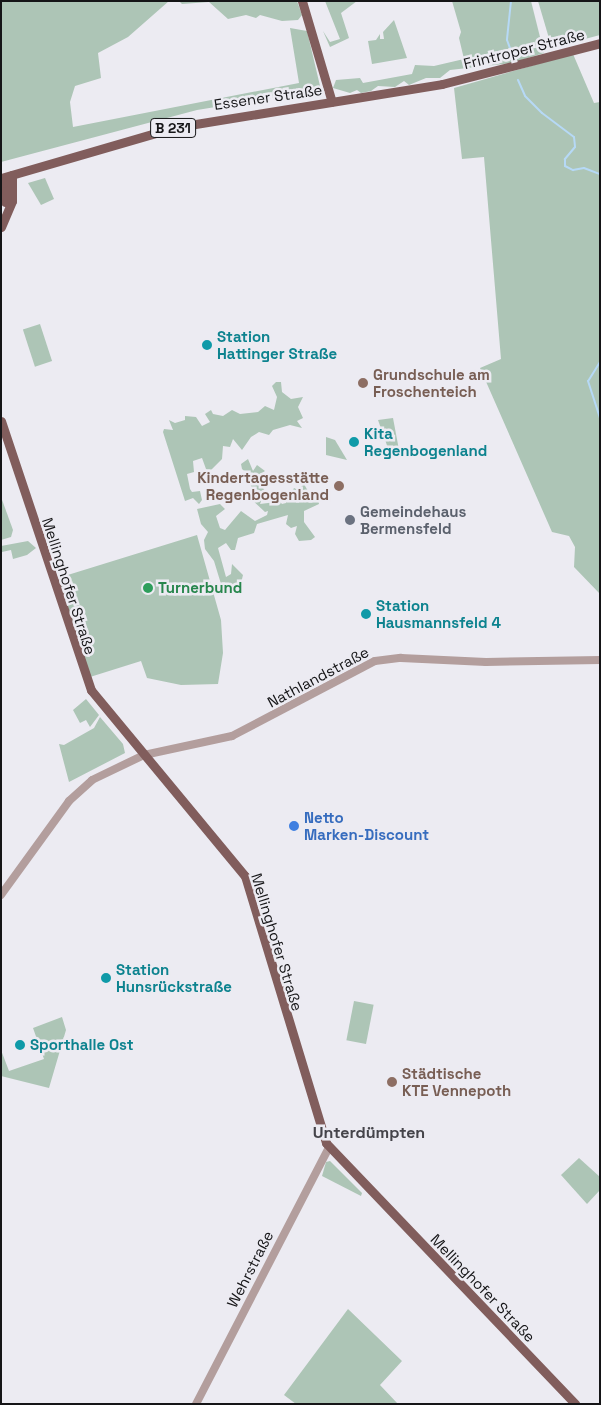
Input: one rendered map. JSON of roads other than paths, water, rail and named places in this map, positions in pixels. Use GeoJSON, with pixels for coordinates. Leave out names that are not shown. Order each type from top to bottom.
{"type":"FeatureCollection","features":[{"type":"Feature","properties":{"kind":"main road"},"geometry":{"type":"LineString","coordinates":[[302,1],[332,102]]}},
{"type":"Feature","properties":{"kind":"main road","name":"Frintroper Straße"},"geometry":{"type":"LineString","coordinates":[[455,81],[600,44]]}},
{"type":"Feature","properties":{"kind":"main road","name":"Essener Straße"},"geometry":{"type":"LineString","coordinates":[[1,178],[177,127],[455,81]]}},
{"type":"Feature","properties":{"kind":"main road"},"geometry":{"type":"LineString","coordinates":[[6,215],[3,200],[4,183],[12,175]]}},
{"type":"Feature","properties":{"kind":"main road"},"geometry":{"type":"LineString","coordinates":[[1,227],[12,201],[12,175]]}},
{"type":"Feature","properties":{"kind":"main road","name":"Mellinghofer Straße"},"geometry":{"type":"LineString","coordinates":[[1,421],[82,672],[94,695],[245,876],[319,1126],[329,1147],[576,1404]]}},
{"type":"Feature","properties":{"kind":"street","name":"Nathlandstraße"},"geometry":{"type":"LineString","coordinates":[[1,895],[78,790],[98,776],[144,755],[232,736],[378,661],[401,658],[486,662],[600,660]]}},
{"type":"Feature","properties":{"kind":"street","name":"Wehrstraße"},"geometry":{"type":"LineString","coordinates":[[196,1404],[329,1147]]}},
{"type":"Feature","properties":{"kind":"waterway"},"geometry":{"type":"LineString","coordinates":[[511,1],[507,40],[512,54]]}},
{"type":"Feature","properties":{"kind":"waterway"},"geometry":{"type":"LineString","coordinates":[[518,80],[525,96],[542,113],[574,137],[575,147],[565,159],[565,166],[573,170],[584,168],[600,174]]}},
{"type":"Feature","properties":{"kind":"waterway"},"geometry":{"type":"LineString","coordinates":[[600,362],[588,381],[600,418]]}},
{"type":"Feature","properties":{"kind":"place","name":"Station Hattinger Straße"},"geometry":{"type":"Point","coordinates":[207,345]}},
{"type":"Feature","properties":{"kind":"place","name":"Grundschule am Froschenteich"},"geometry":{"type":"Point","coordinates":[363,383]}},
{"type":"Feature","properties":{"kind":"place","name":"Kita Regenbogenland"},"geometry":{"type":"Point","coordinates":[354,442]}},
{"type":"Feature","properties":{"kind":"place","name":"Kindertagesstätte Regenbogenland"},"geometry":{"type":"Point","coordinates":[339,486]}},
{"type":"Feature","properties":{"kind":"place","name":"Gemeindehaus Bermensfeld"},"geometry":{"type":"Point","coordinates":[350,520]}},
{"type":"Feature","properties":{"kind":"place","name":"Turnerbund"},"geometry":{"type":"Point","coordinates":[148,588]}},
{"type":"Feature","properties":{"kind":"place","name":"Station Hausmannsfeld 4"},"geometry":{"type":"Point","coordinates":[366,614]}},
{"type":"Feature","properties":{"kind":"place","name":"Netto Marken-Discount"},"geometry":{"type":"Point","coordinates":[294,826]}},
{"type":"Feature","properties":{"kind":"place","name":"Station Hunsrückstraße"},"geometry":{"type":"Point","coordinates":[106,978]}},
{"type":"Feature","properties":{"kind":"place","name":"Sporthalle Ost"},"geometry":{"type":"Point","coordinates":[20,1045]}},
{"type":"Feature","properties":{"kind":"place","name":"Städtische KTE Vennepoth"},"geometry":{"type":"Point","coordinates":[392,1082]}},
{"type":"Feature","properties":{"kind":"district","name":"Unterdümpten"},"geometry":{"type":"Point","coordinates":[369,1133]}}]}
